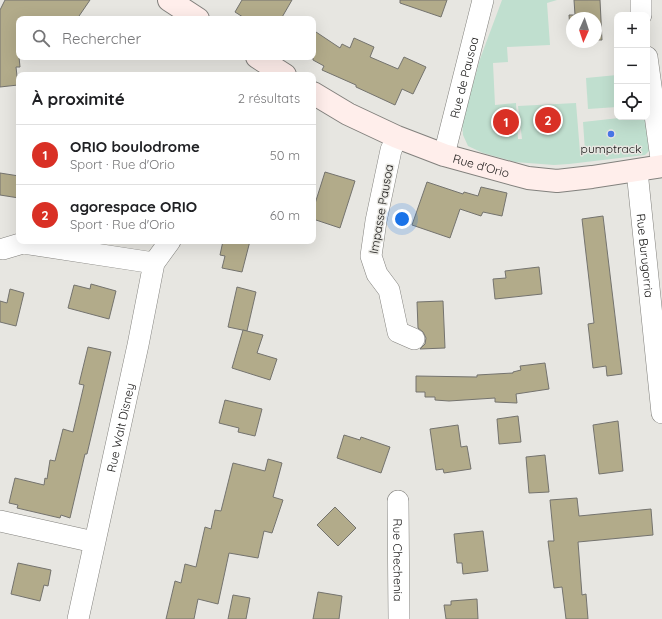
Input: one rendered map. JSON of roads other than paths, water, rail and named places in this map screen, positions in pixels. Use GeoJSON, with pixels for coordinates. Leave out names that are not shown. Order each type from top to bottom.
{"type":"FeatureCollection","features":[{"type":"Feature","properties":{"kind":"street"},"geometry":{"type":"LineString","coordinates":[[169,0],[193,16]]}},
{"type":"Feature","properties":{"kind":"street","name":"Rue de Pausoa"},"geometry":{"type":"LineString","coordinates":[[444,155],[483,0]]}},
{"type":"Feature","properties":{"kind":"street"},"geometry":{"type":"LineString","coordinates":[[641,0],[641,12]]}},
{"type":"Feature","properties":{"kind":"street"},"geometry":{"type":"LineString","coordinates":[[262,60],[280,72]]}},
{"type":"Feature","properties":{"kind":"street"},"geometry":{"type":"LineString","coordinates":[[650,79],[662,166]]}},
{"type":"Feature","properties":{"kind":"street","name":"Rue d'Orio"},"geometry":{"type":"LineString","coordinates":[[316,94],[348,114],[397,137],[444,155],[528,178],[557,181],[662,166]]}},
{"type":"Feature","properties":{"kind":"street","name":"Impasse Pausoa"},"geometry":{"type":"LineString","coordinates":[[397,137],[388,164],[376,221],[371,256],[377,274],[389,290],[398,332],[414,339]]}},
{"type":"Feature","properties":{"kind":"street","name":"Rue Burugorria"},"geometry":{"type":"LineString","coordinates":[[637,170],[662,412]]}},
{"type":"Feature","properties":{"kind":"street"},"geometry":{"type":"LineString","coordinates":[[3,248],[19,244]]}},
{"type":"Feature","properties":{"kind":"street"},"geometry":{"type":"LineString","coordinates":[[30,244],[154,263]]}},
{"type":"Feature","properties":{"kind":"street","name":"Rue Walt Disney"},"geometry":{"type":"LineString","coordinates":[[78,619],[154,263],[168,244]]}},
{"type":"Feature","properties":{"kind":"street","name":"Rue Chechenia"},"geometry":{"type":"LineString","coordinates":[[398,501],[399,619]]}},
{"type":"Feature","properties":{"kind":"street"},"geometry":{"type":"LineString","coordinates":[[0,521],[94,542]]}},
{"type":"Feature","properties":{"kind":"place","name":"agorespace ORIO"},"geometry":{"type":"Point","coordinates":[548,120]}},
{"type":"Feature","properties":{"kind":"place","name":"ORIO boulodrome"},"geometry":{"type":"Point","coordinates":[506,122]}},
{"type":"Feature","properties":{"kind":"place","name":"pumptrack"},"geometry":{"type":"Point","coordinates":[611,134]}}]}
